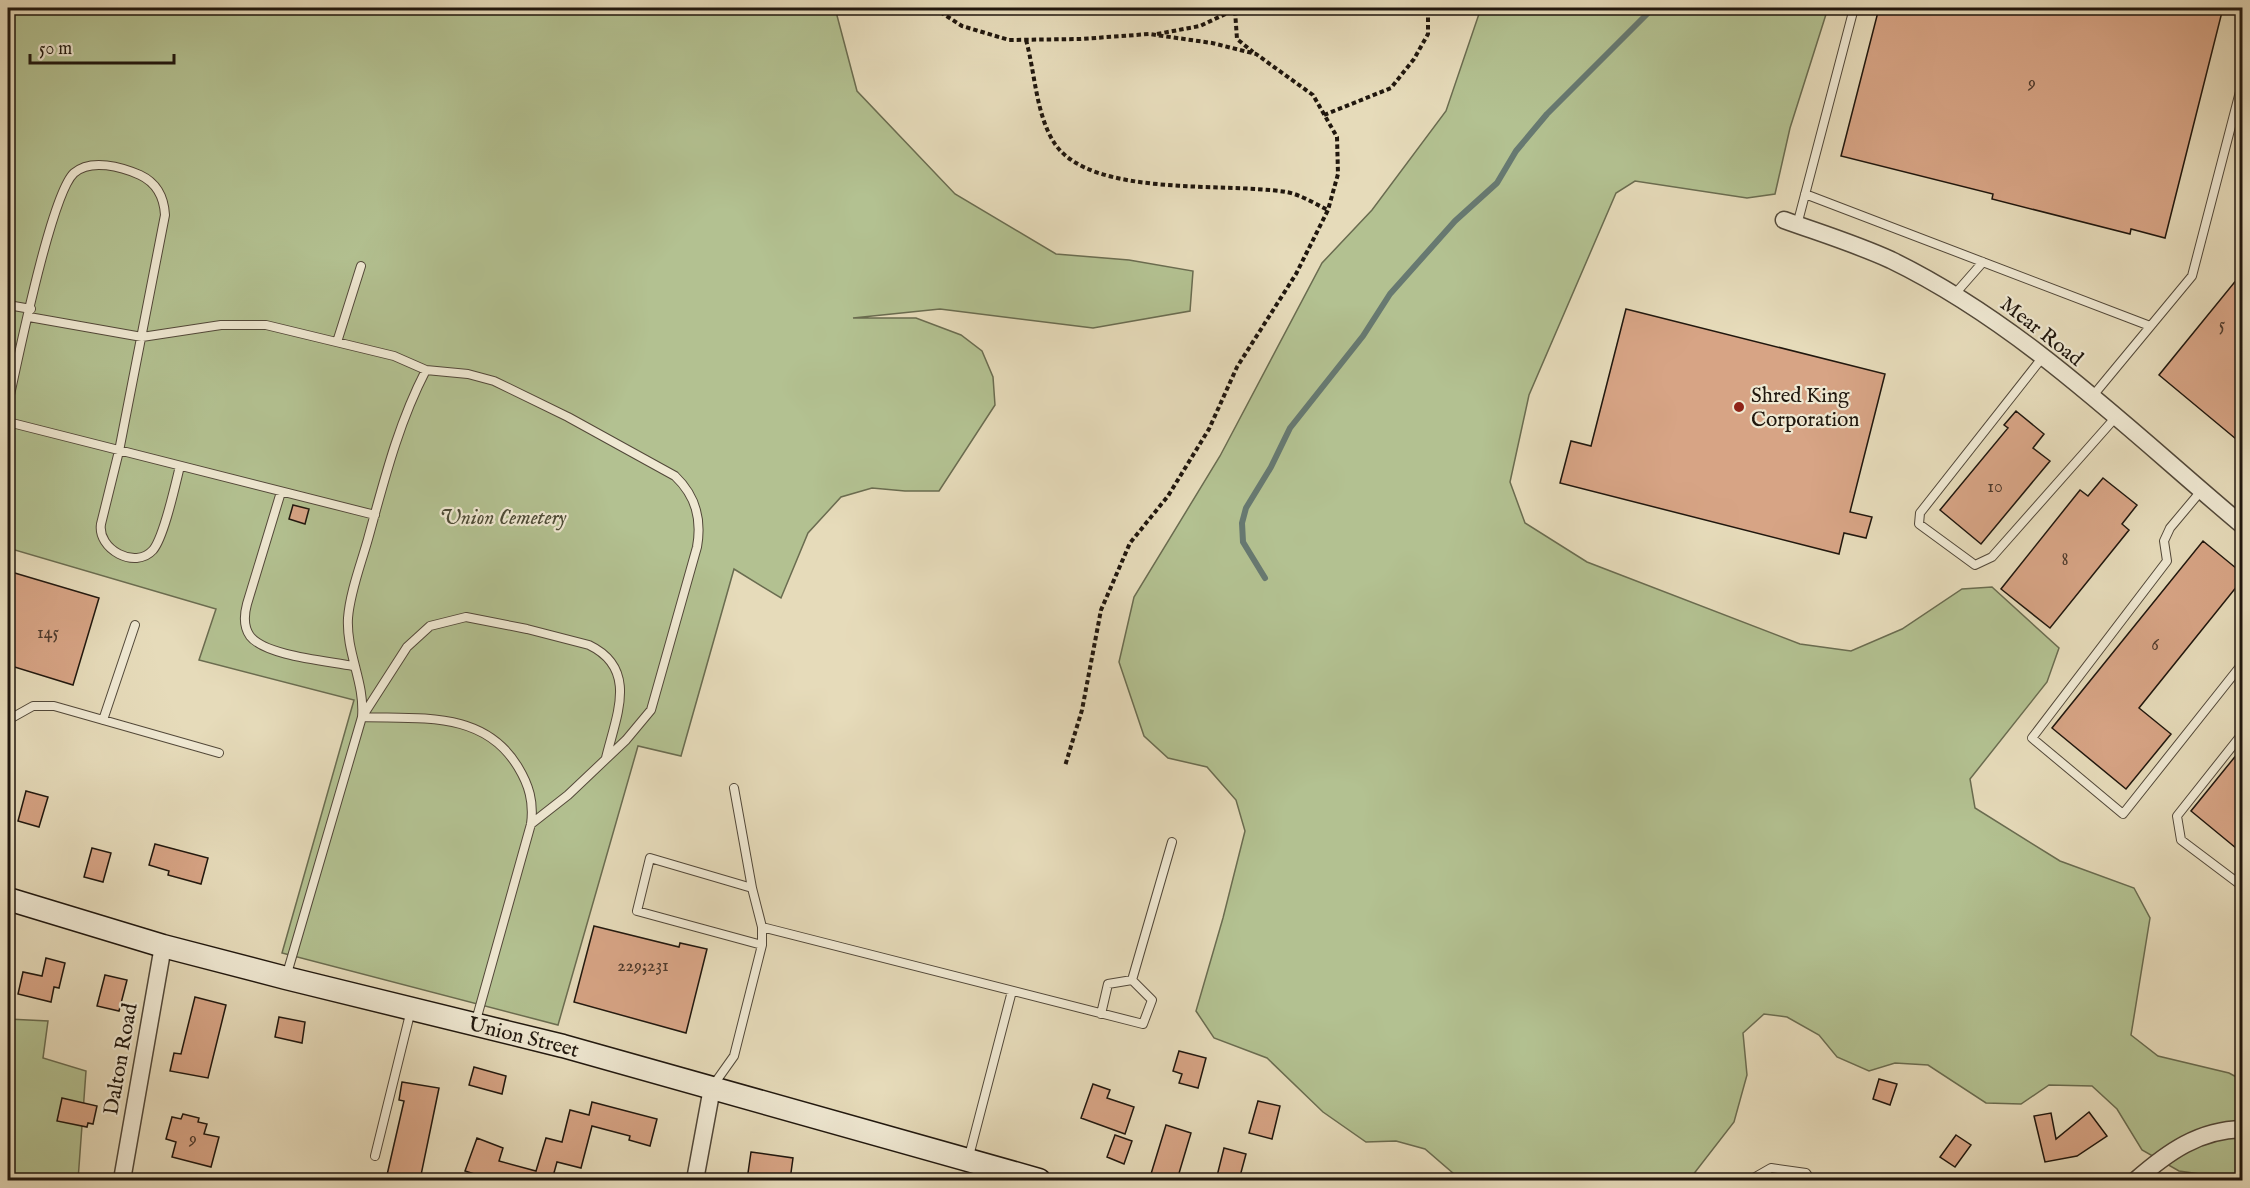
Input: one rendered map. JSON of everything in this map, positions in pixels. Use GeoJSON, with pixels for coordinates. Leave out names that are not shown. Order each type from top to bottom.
{"type":"FeatureCollection","features":[{"type":"Feature","properties":{"kind":"main road","name":"Union Street"},"geometry":{"type":"LineString","coordinates":[[8,899],[163,946],[562,1046],[1039,1180]]}},
{"type":"Feature","properties":{"kind":"street","name":"Mear Road"},"geometry":{"type":"LineString","coordinates":[[1791,222],[1889,260],[1954,296],[2042,358],[2242,525]]}},
{"type":"Feature","properties":{"kind":"street","name":"Dalton Road"},"geometry":{"type":"LineString","coordinates":[[122,1180],[163,946]]}},
{"type":"Feature","properties":{"kind":"street"},"geometry":{"type":"LineString","coordinates":[[695,1180],[712,1088]]}},
{"type":"Feature","properties":{"kind":"street"},"geometry":{"type":"LineString","coordinates":[[2136,1180],[2161,1159],[2191,1140],[2219,1131],[2242,1130]]}},
{"type":"Feature","properties":{"kind":"lane"},"geometry":{"type":"LineString","coordinates":[[1791,222],[1805,194],[1854,8]]}},
{"type":"Feature","properties":{"kind":"lane"},"geometry":{"type":"LineString","coordinates":[[2090,398],[2192,276],[2242,84]]}},
{"type":"Feature","properties":{"kind":"lane"},"geometry":{"type":"LineString","coordinates":[[8,404],[51,226],[68,180],[76,171],[90,166],[120,168],[148,180],[160,192],[164,204],[142,337],[100,530],[105,546],[129,557],[145,556],[154,549],[180,466]]}},
{"type":"Feature","properties":{"kind":"lane"},"geometry":{"type":"LineString","coordinates":[[1805,194],[2150,326]]}},
{"type":"Feature","properties":{"kind":"lane"},"geometry":{"type":"LineString","coordinates":[[1954,296],[1983,262]]}},
{"type":"Feature","properties":{"kind":"lane"},"geometry":{"type":"LineString","coordinates":[[337,342],[361,266]]}},
{"type":"Feature","properties":{"kind":"lane"},"geometry":{"type":"LineString","coordinates":[[8,305],[30,313],[142,337],[249,324],[285,328],[403,359],[426,370],[475,376],[506,387],[666,469],[685,486],[692,497],[699,522],[697,547],[655,698],[644,720],[568,795],[531,824]]}},
{"type":"Feature","properties":{"kind":"lane"},"geometry":{"type":"LineString","coordinates":[[2042,358],[1920,513],[1919,524],[1975,565],[1992,557],[2115,418]]}},
{"type":"Feature","properties":{"kind":"lane"},"geometry":{"type":"LineString","coordinates":[[362,717],[362,689],[353,666],[348,618],[401,422],[426,370]]}},
{"type":"Feature","properties":{"kind":"lane"},"geometry":{"type":"LineString","coordinates":[[8,422],[375,515]]}},
{"type":"Feature","properties":{"kind":"lane"},"geometry":{"type":"LineString","coordinates":[[2201,491],[2170,528],[2164,541],[2167,561],[2032,738],[2123,814],[2242,664]]}},
{"type":"Feature","properties":{"kind":"lane"},"geometry":{"type":"LineString","coordinates":[[281,492],[247,604],[244,621],[246,628],[256,641],[269,649],[353,666]]}},
{"type":"Feature","properties":{"kind":"lane"},"geometry":{"type":"LineString","coordinates":[[285,978],[362,717],[397,661],[420,633],[430,626],[453,618],[484,619],[589,645],[612,663],[620,680],[620,696],[605,758]]}},
{"type":"Feature","properties":{"kind":"lane"},"geometry":{"type":"LineString","coordinates":[[104,720],[135,625]]}},
{"type":"Feature","properties":{"kind":"lane"},"geometry":{"type":"LineString","coordinates":[[8,720],[23,710],[44,704],[219,753]]}},
{"type":"Feature","properties":{"kind":"lane"},"geometry":{"type":"LineString","coordinates":[[362,717],[457,723],[487,734],[510,754],[521,773],[532,801],[531,824],[475,1025]]}},
{"type":"Feature","properties":{"kind":"lane"},"geometry":{"type":"LineString","coordinates":[[2242,734],[2177,816],[2181,840],[2242,886]]}},
{"type":"Feature","properties":{"kind":"lane"},"geometry":{"type":"LineString","coordinates":[[712,1088],[734,1056],[762,945],[762,927],[752,888],[734,788]]}},
{"type":"Feature","properties":{"kind":"lane"},"geometry":{"type":"LineString","coordinates":[[1132,980],[1172,842]]}},
{"type":"Feature","properties":{"kind":"lane"},"geometry":{"type":"LineString","coordinates":[[752,888],[650,858],[637,911],[762,945]]}},
{"type":"Feature","properties":{"kind":"lane"},"geometry":{"type":"LineString","coordinates":[[762,927],[1143,1024],[1152,1000],[1132,980]]}},
{"type":"Feature","properties":{"kind":"lane"},"geometry":{"type":"LineString","coordinates":[[1101,1014],[1108,984],[1132,980]]}},
{"type":"Feature","properties":{"kind":"lane"},"geometry":{"type":"LineString","coordinates":[[968,1160],[1011,991]]}},
{"type":"Feature","properties":{"kind":"lane"},"geometry":{"type":"LineString","coordinates":[[375,1156],[412,1009]]}},
{"type":"Feature","properties":{"kind":"lane"},"geometry":{"type":"LineString","coordinates":[[1750,1180],[1771,1168],[1806,1173],[1811,1180]]}},
{"type":"Feature","properties":{"kind":"path"},"geometry":{"type":"LineString","coordinates":[[934,8],[962,26],[1009,40],[1154,35],[1200,26],[1236,9],[1237,39],[1314,96],[1337,137],[1338,174],[1328,210],[1296,274],[1237,367],[1209,429],[1168,496],[1130,543],[1101,610],[1082,710],[1065,766]]}},
{"type":"Feature","properties":{"kind":"path"},"geometry":{"type":"LineString","coordinates":[[1324,115],[1391,88],[1414,59],[1428,34],[1428,8]]}},
{"type":"Feature","properties":{"kind":"path"},"geometry":{"type":"LineString","coordinates":[[1154,35],[1212,43],[1256,54]]}},
{"type":"Feature","properties":{"kind":"path"},"geometry":{"type":"LineString","coordinates":[[1026,40],[1034,70],[1037,98],[1056,145],[1080,168],[1141,184],[1288,192],[1328,210]]}},
{"type":"Feature","properties":{"kind":"green space","name":"Union Cemetery"},"geometry":{"type":"Polygon","coordinates":[[[8,8],[835,8],[857,91],[955,194],[1056,254],[1129,260],[1193,271],[1190,311],[1093,328],[940,309],[853,318],[916,318],[961,335],[982,351],[993,377],[995,405],[939,491],[872,488],[841,497],[808,533],[781,598],[734,569],[681,756],[638,746],[558,1025],[282,953],[354,700],[199,660],[216,609],[8,548],[8,8]]]}},
{"type":"Feature","properties":{"kind":"green space"},"geometry":{"type":"Polygon","coordinates":[[[1481,8],[1828,8],[1790,128],[1775,194],[1747,198],[1635,181],[1616,193],[1529,395],[1510,482],[1525,523],[1587,562],[1800,644],[1851,651],[1902,629],[1962,589],[1992,587],[2059,648],[2047,682],[1970,779],[1975,808],[2060,861],[2134,888],[2150,918],[2131,1035],[2158,1056],[2229,1073],[2242,1080],[2242,1180],[2179,1171],[2142,1150],[2117,1109],[2092,1086],[2049,1085],[2021,1104],[1986,1103],[1928,1065],[1895,1063],[1869,1071],[1837,1057],[1819,1035],[1787,1017],[1764,1014],[1743,1033],[1747,1075],[1734,1122],[1689,1180],[1461,1180],[1425,1149],[1396,1141],[1366,1142],[1323,1112],[1267,1058],[1214,1038],[1196,1011],[1245,831],[1236,800],[1207,767],[1168,758],[1144,736],[1119,662],[1134,597],[1220,456],[1322,263],[1372,210],[1446,111],[1481,8]]]}},
{"type":"Feature","properties":{"kind":"green space"},"geometry":{"type":"Polygon","coordinates":[[[8,1019],[48,1021],[43,1058],[86,1071],[78,1180],[8,1180],[8,1019]]]}},
{"type":"Feature","properties":{"kind":"building"},"geometry":{"type":"Polygon","coordinates":[[[1879,8],[2223,8],[2165,238],[2131,229],[2130,234],[1992,199],[1993,194],[1841,156],[1879,8]]]}},
{"type":"Feature","properties":{"kind":"building"},"geometry":{"type":"Polygon","coordinates":[[[2242,273],[2242,444],[2159,375],[2242,273]]]}},
{"type":"Feature","properties":{"kind":"building","name":"Shred King Corporation"},"geometry":{"type":"Polygon","coordinates":[[[1626,309],[1885,374],[1850,512],[1872,517],[1866,538],[1844,533],[1839,554],[1560,483],[1571,441],[1591,446],[1626,309]]]}},
{"type":"Feature","properties":{"kind":"building"},"geometry":{"type":"Polygon","coordinates":[[[2016,411],[2044,434],[2033,448],[2050,461],[1981,544],[1940,510],[2008,428],[2004,425],[2016,411]]]}},
{"type":"Feature","properties":{"kind":"building"},"geometry":{"type":"Polygon","coordinates":[[[2103,478],[2137,505],[2122,524],[2129,530],[2050,628],[2001,589],[2080,490],[2088,496],[2103,478]]]}},
{"type":"Feature","properties":{"kind":"building"},"geometry":{"type":"Polygon","coordinates":[[[293,505],[309,509],[305,524],[289,519],[293,505]]]}},
{"type":"Feature","properties":{"kind":"building"},"geometry":{"type":"Polygon","coordinates":[[[2203,541],[2242,573],[2242,580],[2139,708],[2171,734],[2126,789],[2052,728],[2203,541]]]}},
{"type":"Feature","properties":{"kind":"building"},"geometry":{"type":"Polygon","coordinates":[[[8,571],[99,598],[73,685],[8,665],[8,571]]]}},
{"type":"Feature","properties":{"kind":"building"},"geometry":{"type":"Polygon","coordinates":[[[2242,748],[2242,853],[2191,811],[2242,748]]]}},
{"type":"Feature","properties":{"kind":"building"},"geometry":{"type":"Polygon","coordinates":[[[26,791],[48,797],[39,827],[18,821],[26,791]]]}},
{"type":"Feature","properties":{"kind":"building"},"geometry":{"type":"Polygon","coordinates":[[[155,844],[208,858],[201,884],[168,875],[169,871],[149,865],[155,844]]]}},
{"type":"Feature","properties":{"kind":"building"},"geometry":{"type":"Polygon","coordinates":[[[92,848],[111,853],[103,882],[84,877],[92,848]]]}},
{"type":"Feature","properties":{"kind":"building"},"geometry":{"type":"Polygon","coordinates":[[[594,926],[679,947],[680,943],[707,949],[686,1033],[574,1002],[594,926]]]}},
{"type":"Feature","properties":{"kind":"building"},"geometry":{"type":"Polygon","coordinates":[[[46,958],[65,963],[59,988],[54,987],[51,1002],[18,994],[23,972],[42,976],[46,958]]]}},
{"type":"Feature","properties":{"kind":"building"},"geometry":{"type":"Polygon","coordinates":[[[105,975],[127,980],[119,1011],[97,1006],[105,975]]]}},
{"type":"Feature","properties":{"kind":"building"},"geometry":{"type":"Polygon","coordinates":[[[195,997],[226,1005],[208,1078],[170,1071],[174,1053],[181,1054],[195,997]]]}},
{"type":"Feature","properties":{"kind":"building"},"geometry":{"type":"Polygon","coordinates":[[[279,1017],[305,1022],[302,1043],[275,1037],[279,1017]]]}},
{"type":"Feature","properties":{"kind":"building"},"geometry":{"type":"Polygon","coordinates":[[[1179,1051],[1206,1058],[1198,1088],[1179,1083],[1182,1074],[1173,1071],[1179,1051]]]}},
{"type":"Feature","properties":{"kind":"building"},"geometry":{"type":"Polygon","coordinates":[[[474,1067],[506,1076],[502,1094],[469,1085],[474,1067]]]}},
{"type":"Feature","properties":{"kind":"building"},"geometry":{"type":"Polygon","coordinates":[[[1879,1079],[1897,1084],[1890,1105],[1873,1099],[1879,1079]]]}},
{"type":"Feature","properties":{"kind":"building"},"geometry":{"type":"Polygon","coordinates":[[[402,1082],[439,1088],[420,1180],[387,1175],[404,1101],[399,1100],[402,1082]]]}},
{"type":"Feature","properties":{"kind":"building"},"geometry":{"type":"Polygon","coordinates":[[[1093,1084],[1110,1090],[1107,1098],[1134,1107],[1125,1134],[1081,1118],[1093,1084]]]}},
{"type":"Feature","properties":{"kind":"building"},"geometry":{"type":"Polygon","coordinates":[[[62,1098],[97,1106],[93,1124],[88,1123],[87,1127],[57,1121],[62,1098]]]}},
{"type":"Feature","properties":{"kind":"building"},"geometry":{"type":"Polygon","coordinates":[[[1258,1101],[1280,1106],[1272,1139],[1249,1133],[1258,1101]]]}},
{"type":"Feature","properties":{"kind":"building"},"geometry":{"type":"Polygon","coordinates":[[[592,1102],[657,1119],[650,1146],[629,1140],[630,1136],[592,1126],[581,1168],[557,1162],[552,1180],[493,1180],[465,1171],[477,1138],[503,1148],[499,1161],[536,1171],[546,1138],[562,1142],[570,1110],[589,1115],[592,1102]]]}},
{"type":"Feature","properties":{"kind":"building"},"geometry":{"type":"Polygon","coordinates":[[[2089,1112],[2107,1136],[2077,1156],[2045,1162],[2034,1116],[2051,1113],[2056,1139],[2089,1112]]]}},
{"type":"Feature","properties":{"kind":"building"},"geometry":{"type":"Polygon","coordinates":[[[183,1114],[199,1118],[198,1122],[207,1124],[204,1134],[219,1137],[211,1167],[172,1157],[176,1142],[166,1139],[172,1117],[181,1119],[183,1114]]]}},
{"type":"Feature","properties":{"kind":"building"},"geometry":{"type":"Polygon","coordinates":[[[1166,1125],[1191,1133],[1177,1180],[1151,1174],[1166,1125]]]}},
{"type":"Feature","properties":{"kind":"building"},"geometry":{"type":"Polygon","coordinates":[[[1115,1135],[1132,1141],[1124,1164],[1107,1157],[1115,1135]]]}},
{"type":"Feature","properties":{"kind":"building"},"geometry":{"type":"Polygon","coordinates":[[[1956,1135],[1971,1145],[1955,1167],[1940,1157],[1956,1135]]]}},
{"type":"Feature","properties":{"kind":"building"},"geometry":{"type":"Polygon","coordinates":[[[1224,1148],[1246,1154],[1239,1180],[1216,1180],[1224,1148]]]}},
{"type":"Feature","properties":{"kind":"building"},"geometry":{"type":"Polygon","coordinates":[[[751,1152],[793,1158],[790,1180],[747,1180],[751,1152]]]}},
{"type":"Feature","properties":{"kind":"waterway"},"geometry":{"type":"LineString","coordinates":[[1265,578],[1243,542],[1242,523],[1246,508],[1271,467],[1290,428],[1363,336],[1390,294],[1455,221],[1497,183],[1516,151],[1547,114],[1653,8]]}},
{"type":"Feature","properties":{"kind":"place","name":"Shred King Corporation"},"geometry":{"type":"Point","coordinates":[1739,407]}}]}
